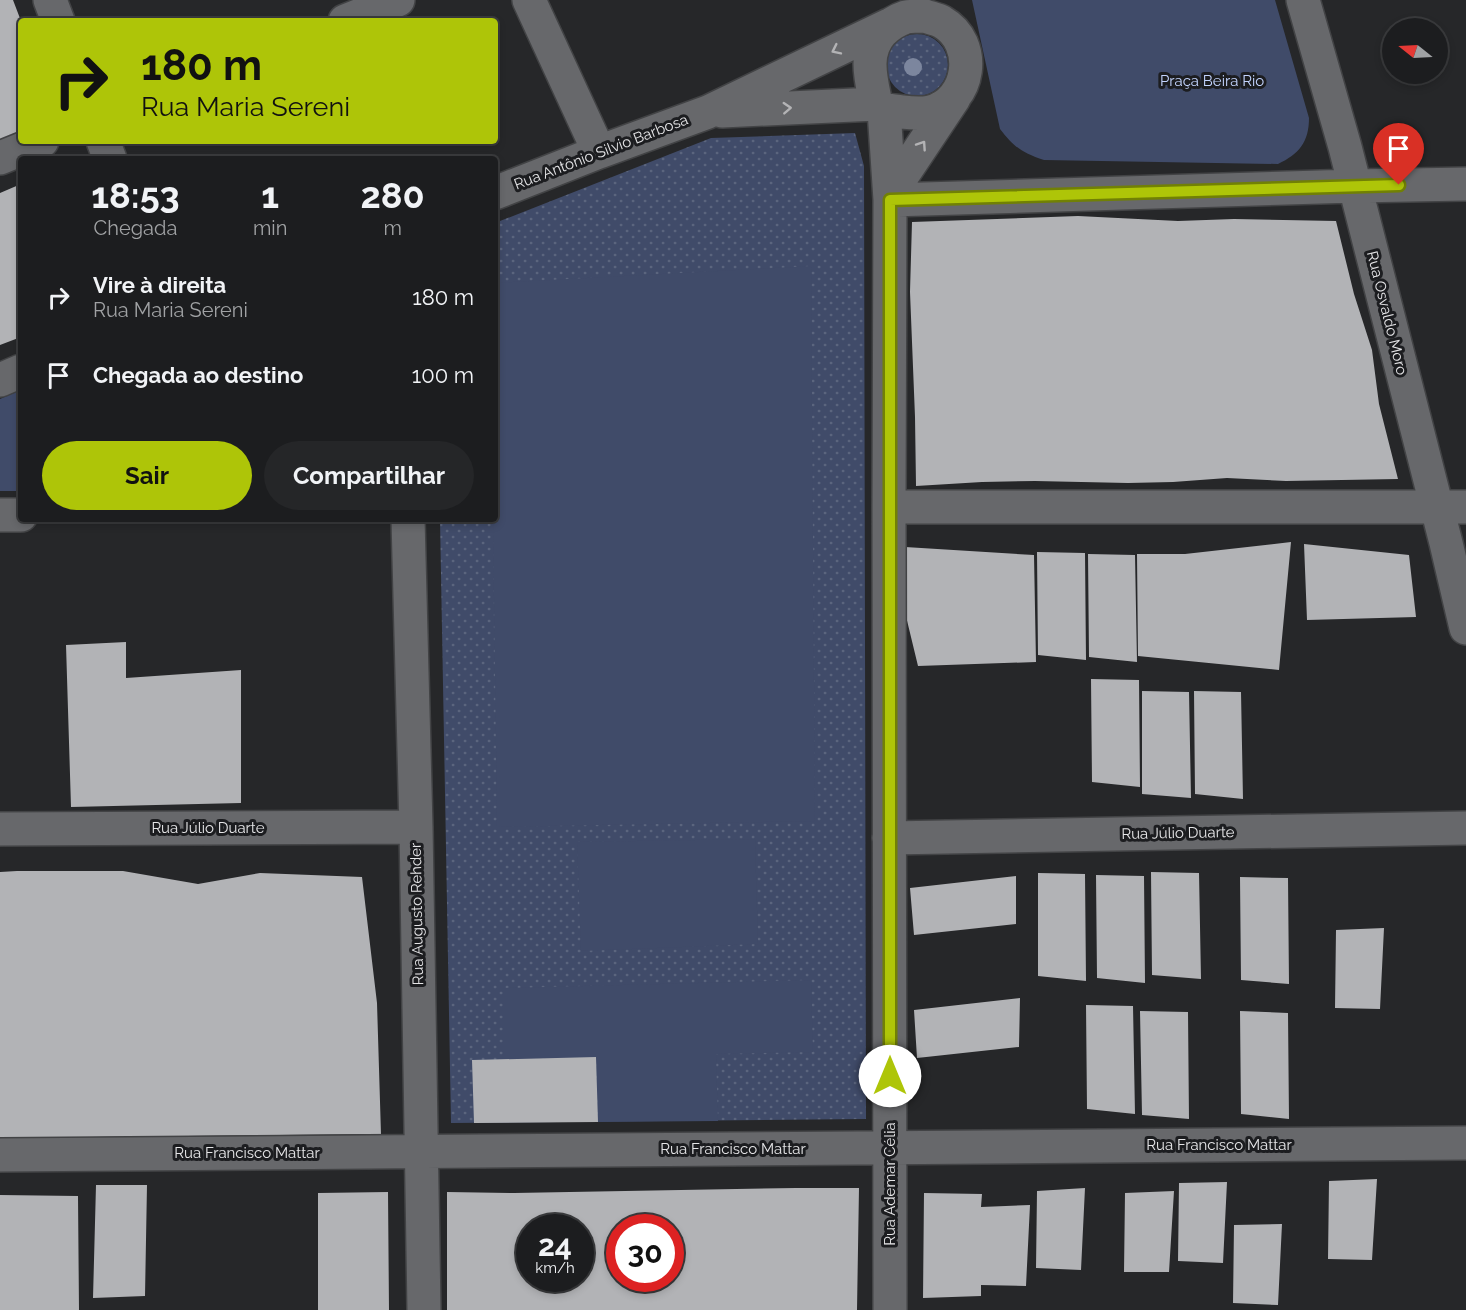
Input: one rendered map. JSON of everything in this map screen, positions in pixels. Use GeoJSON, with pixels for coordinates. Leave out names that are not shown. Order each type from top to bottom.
{"type":"FeatureCollection","features":[{"type":"Feature","properties":{"kind":"street"},"geometry":{"type":"LineString","coordinates":[[50,0],[57,18]]}},
{"type":"Feature","properties":{"kind":"street"},"geometry":{"type":"LineString","coordinates":[[353,18],[398,0]]}},
{"type":"Feature","properties":{"kind":"street"},"geometry":{"type":"LineString","coordinates":[[529,0],[599,152]]}},
{"type":"Feature","properties":{"kind":"street","name":"Rua Osvaldo Moro"},"geometry":{"type":"LineString","coordinates":[[1303,0],[1354,186],[1452,507],[1466,628]]}},
{"type":"Feature","properties":{"kind":"street"},"geometry":{"type":"LineString","coordinates":[[708,112],[906,17],[925,16],[937,11],[957,35],[966,52],[966,71],[960,89],[890,197]]}},
{"type":"Feature","properties":{"kind":"street"},"geometry":{"type":"LineString","coordinates":[[880,107],[871,77],[870,58],[876,39],[889,25]]}},
{"type":"Feature","properties":{"kind":"street"},"geometry":{"type":"LineString","coordinates":[[708,112],[880,107],[911,113],[930,112],[948,103],[960,89]]}},
{"type":"Feature","properties":{"kind":"street","name":"Rua Ademar Célia"},"geometry":{"type":"LineString","coordinates":[[880,107],[890,197],[890,1310]]}},
{"type":"Feature","properties":{"kind":"street","name":"Rua Antônio Silvio Barbosa"},"geometry":{"type":"LineString","coordinates":[[498,192],[708,112]]}},
{"type":"Feature","properties":{"kind":"street"},"geometry":{"type":"LineString","coordinates":[[0,158],[35,144]]}},
{"type":"Feature","properties":{"kind":"street"},"geometry":{"type":"LineString","coordinates":[[890,197],[1466,184]]}},
{"type":"Feature","properties":{"kind":"street"},"geometry":{"type":"LineString","coordinates":[[0,380],[18,372]]}},
{"type":"Feature","properties":{"kind":"street"},"geometry":{"type":"LineString","coordinates":[[889,507],[1452,507]]}},
{"type":"Feature","properties":{"kind":"street"},"geometry":{"type":"LineString","coordinates":[[0,515],[18,515]]}},
{"type":"Feature","properties":{"kind":"street","name":"Rua Augusto Rehder"},"geometry":{"type":"LineString","coordinates":[[408,522],[424,1310]]}},
{"type":"Feature","properties":{"kind":"street","name":"Rua Júlio Duarte"},"geometry":{"type":"LineString","coordinates":[[0,829],[416,827]]}},
{"type":"Feature","properties":{"kind":"street","name":"Rua Júlio Duarte"},"geometry":{"type":"LineString","coordinates":[[889,838],[1466,828]]}},
{"type":"Feature","properties":{"kind":"street","name":"Rua Francisco Mattar"},"geometry":{"type":"LineString","coordinates":[[0,1155],[1466,1143]]}},
{"type":"Feature","properties":{"kind":"green space","name":"Praça Beira Rio"},"geometry":{"type":"Polygon","coordinates":[[[972,0],[1275,0],[1309,118],[1305,140],[1292,156],[1278,164],[1044,160],[1030,155],[1014,145],[1000,129],[972,0]]]}},
{"type":"Feature","properties":{"kind":"green space"},"geometry":{"type":"Polygon","coordinates":[[[917,34],[939,43],[948,65],[939,87],[917,96],[895,87],[886,65],[895,43],[917,34]]]}},
{"type":"Feature","properties":{"kind":"green space"},"geometry":{"type":"Polygon","coordinates":[[[855,133],[864,166],[866,1119],[451,1123],[440,522],[498,522],[498,222],[711,138],[855,133]]]}},
{"type":"Feature","properties":{"kind":"green space"},"geometry":{"type":"Polygon","coordinates":[[[811,266],[815,821],[497,827],[493,522],[498,522],[498,283],[811,266]]]}},
{"type":"Feature","properties":{"kind":"green space"},"geometry":{"type":"Polygon","coordinates":[[[18,391],[18,491],[0,491],[0,399],[18,391]]]}},
{"type":"Feature","properties":{"kind":"green space"},"geometry":{"type":"Polygon","coordinates":[[[755,839],[758,944],[581,951],[577,842],[755,839]]]}},
{"type":"Feature","properties":{"kind":"green space"},"geometry":{"type":"Polygon","coordinates":[[[811,980],[813,1052],[716,1054],[718,1121],[598,1122],[596,1057],[505,1060],[505,988],[811,980]]]}},
{"type":"Feature","properties":{"kind":"building"},"geometry":{"type":"Polygon","coordinates":[[[0,0],[13,0],[20,18],[18,18],[18,135],[0,142],[0,0]]]}},
{"type":"Feature","properties":{"kind":"building"},"geometry":{"type":"Polygon","coordinates":[[[18,185],[18,338],[0,345],[0,193],[18,185]]]}},
{"type":"Feature","properties":{"kind":"building"},"geometry":{"type":"Polygon","coordinates":[[[1078,216],[1178,221],[1234,219],[1336,221],[1354,294],[1372,350],[1379,404],[1398,479],[1286,481],[1227,478],[1173,482],[1035,481],[916,486],[910,292],[912,222],[1078,216]]]}},
{"type":"Feature","properties":{"kind":"building"},"geometry":{"type":"Polygon","coordinates":[[[1291,542],[1279,670],[1138,656],[1137,554],[1185,554],[1291,542]]]}},
{"type":"Feature","properties":{"kind":"building"},"geometry":{"type":"Polygon","coordinates":[[[1304,544],[1409,555],[1416,617],[1307,620],[1304,544]]]}},
{"type":"Feature","properties":{"kind":"building"},"geometry":{"type":"Polygon","coordinates":[[[889,546],[1034,555],[1036,662],[918,666],[889,546]]]}},
{"type":"Feature","properties":{"kind":"building"},"geometry":{"type":"Polygon","coordinates":[[[1037,552],[1085,553],[1086,660],[1038,655],[1037,552]]]}},
{"type":"Feature","properties":{"kind":"building"},"geometry":{"type":"Polygon","coordinates":[[[1088,554],[1135,555],[1137,662],[1089,657],[1088,554]]]}},
{"type":"Feature","properties":{"kind":"building"},"geometry":{"type":"Polygon","coordinates":[[[126,642],[126,678],[241,670],[241,803],[71,807],[66,645],[126,642]]]}},
{"type":"Feature","properties":{"kind":"building"},"geometry":{"type":"Polygon","coordinates":[[[1091,679],[1139,680],[1140,787],[1092,782],[1091,679]]]}},
{"type":"Feature","properties":{"kind":"building"},"geometry":{"type":"Polygon","coordinates":[[[1142,691],[1189,692],[1191,798],[1142,794],[1142,691]]]}},
{"type":"Feature","properties":{"kind":"building"},"geometry":{"type":"Polygon","coordinates":[[[1194,691],[1241,692],[1243,799],[1195,794],[1194,691]]]}},
{"type":"Feature","properties":{"kind":"building"},"geometry":{"type":"Polygon","coordinates":[[[123,871],[198,884],[260,873],[362,877],[377,1003],[381,1134],[0,1138],[0,872],[123,871]]]}},
{"type":"Feature","properties":{"kind":"building"},"geometry":{"type":"Polygon","coordinates":[[[1151,872],[1199,873],[1201,979],[1152,975],[1151,872]]]}},
{"type":"Feature","properties":{"kind":"building"},"geometry":{"type":"Polygon","coordinates":[[[1038,873],[1085,874],[1086,981],[1038,976],[1038,873]]]}},
{"type":"Feature","properties":{"kind":"building"},"geometry":{"type":"Polygon","coordinates":[[[1096,875],[1144,876],[1145,983],[1097,978],[1096,875]]]}},
{"type":"Feature","properties":{"kind":"building"},"geometry":{"type":"Polygon","coordinates":[[[1016,876],[1016,924],[914,935],[910,888],[1016,876]]]}},
{"type":"Feature","properties":{"kind":"building"},"geometry":{"type":"Polygon","coordinates":[[[1240,877],[1288,878],[1289,984],[1241,980],[1240,877]]]}},
{"type":"Feature","properties":{"kind":"building"},"geometry":{"type":"Polygon","coordinates":[[[1384,928],[1380,1009],[1335,1008],[1336,930],[1384,928]]]}},
{"type":"Feature","properties":{"kind":"building"},"geometry":{"type":"Polygon","coordinates":[[[1020,998],[1019,1047],[917,1058],[914,1010],[1020,998]]]}},
{"type":"Feature","properties":{"kind":"building"},"geometry":{"type":"Polygon","coordinates":[[[1086,1005],[1133,1006],[1135,1114],[1087,1109],[1086,1005]]]}},
{"type":"Feature","properties":{"kind":"building"},"geometry":{"type":"Polygon","coordinates":[[[1140,1011],[1188,1012],[1189,1119],[1142,1115],[1140,1011]]]}},
{"type":"Feature","properties":{"kind":"building"},"geometry":{"type":"Polygon","coordinates":[[[1240,1011],[1288,1013],[1289,1119],[1241,1114],[1240,1011]]]}},
{"type":"Feature","properties":{"kind":"building"},"geometry":{"type":"Polygon","coordinates":[[[596,1057],[598,1122],[474,1123],[472,1060],[596,1057]]]}},
{"type":"Feature","properties":{"kind":"building"},"geometry":{"type":"Polygon","coordinates":[[[1377,1179],[1372,1260],[1328,1259],[1329,1181],[1377,1179]]]}},
{"type":"Feature","properties":{"kind":"building"},"geometry":{"type":"Polygon","coordinates":[[[1227,1182],[1223,1263],[1178,1261],[1179,1183],[1227,1182]]]}},
{"type":"Feature","properties":{"kind":"building"},"geometry":{"type":"Polygon","coordinates":[[[96,1185],[147,1185],[145,1296],[93,1298],[96,1185]]]}},
{"type":"Feature","properties":{"kind":"building"},"geometry":{"type":"Polygon","coordinates":[[[859,1188],[857,1310],[447,1310],[447,1192],[859,1188]]]}},
{"type":"Feature","properties":{"kind":"building"},"geometry":{"type":"Polygon","coordinates":[[[1085,1188],[1081,1270],[1036,1268],[1037,1191],[1085,1188]]]}},
{"type":"Feature","properties":{"kind":"building"},"geometry":{"type":"Polygon","coordinates":[[[1174,1191],[1169,1272],[1124,1272],[1125,1193],[1174,1191]]]}},
{"type":"Feature","properties":{"kind":"building"},"geometry":{"type":"Polygon","coordinates":[[[388,1192],[389,1310],[318,1310],[318,1193],[388,1192]]]}},
{"type":"Feature","properties":{"kind":"building"},"geometry":{"type":"Polygon","coordinates":[[[924,1193],[982,1194],[981,1207],[1030,1205],[1026,1286],[981,1285],[981,1296],[923,1298],[924,1193]]]}},
{"type":"Feature","properties":{"kind":"building"},"geometry":{"type":"Polygon","coordinates":[[[0,1195],[78,1196],[79,1310],[0,1310],[0,1195]]]}},
{"type":"Feature","properties":{"kind":"building"},"geometry":{"type":"Polygon","coordinates":[[[1282,1224],[1278,1305],[1233,1303],[1234,1225],[1282,1224]]]}},
{"type":"Feature","properties":{"kind":"route"},"geometry":{"type":"LineString","coordinates":[[890,1076],[890,200],[1399,185]]}}]}
